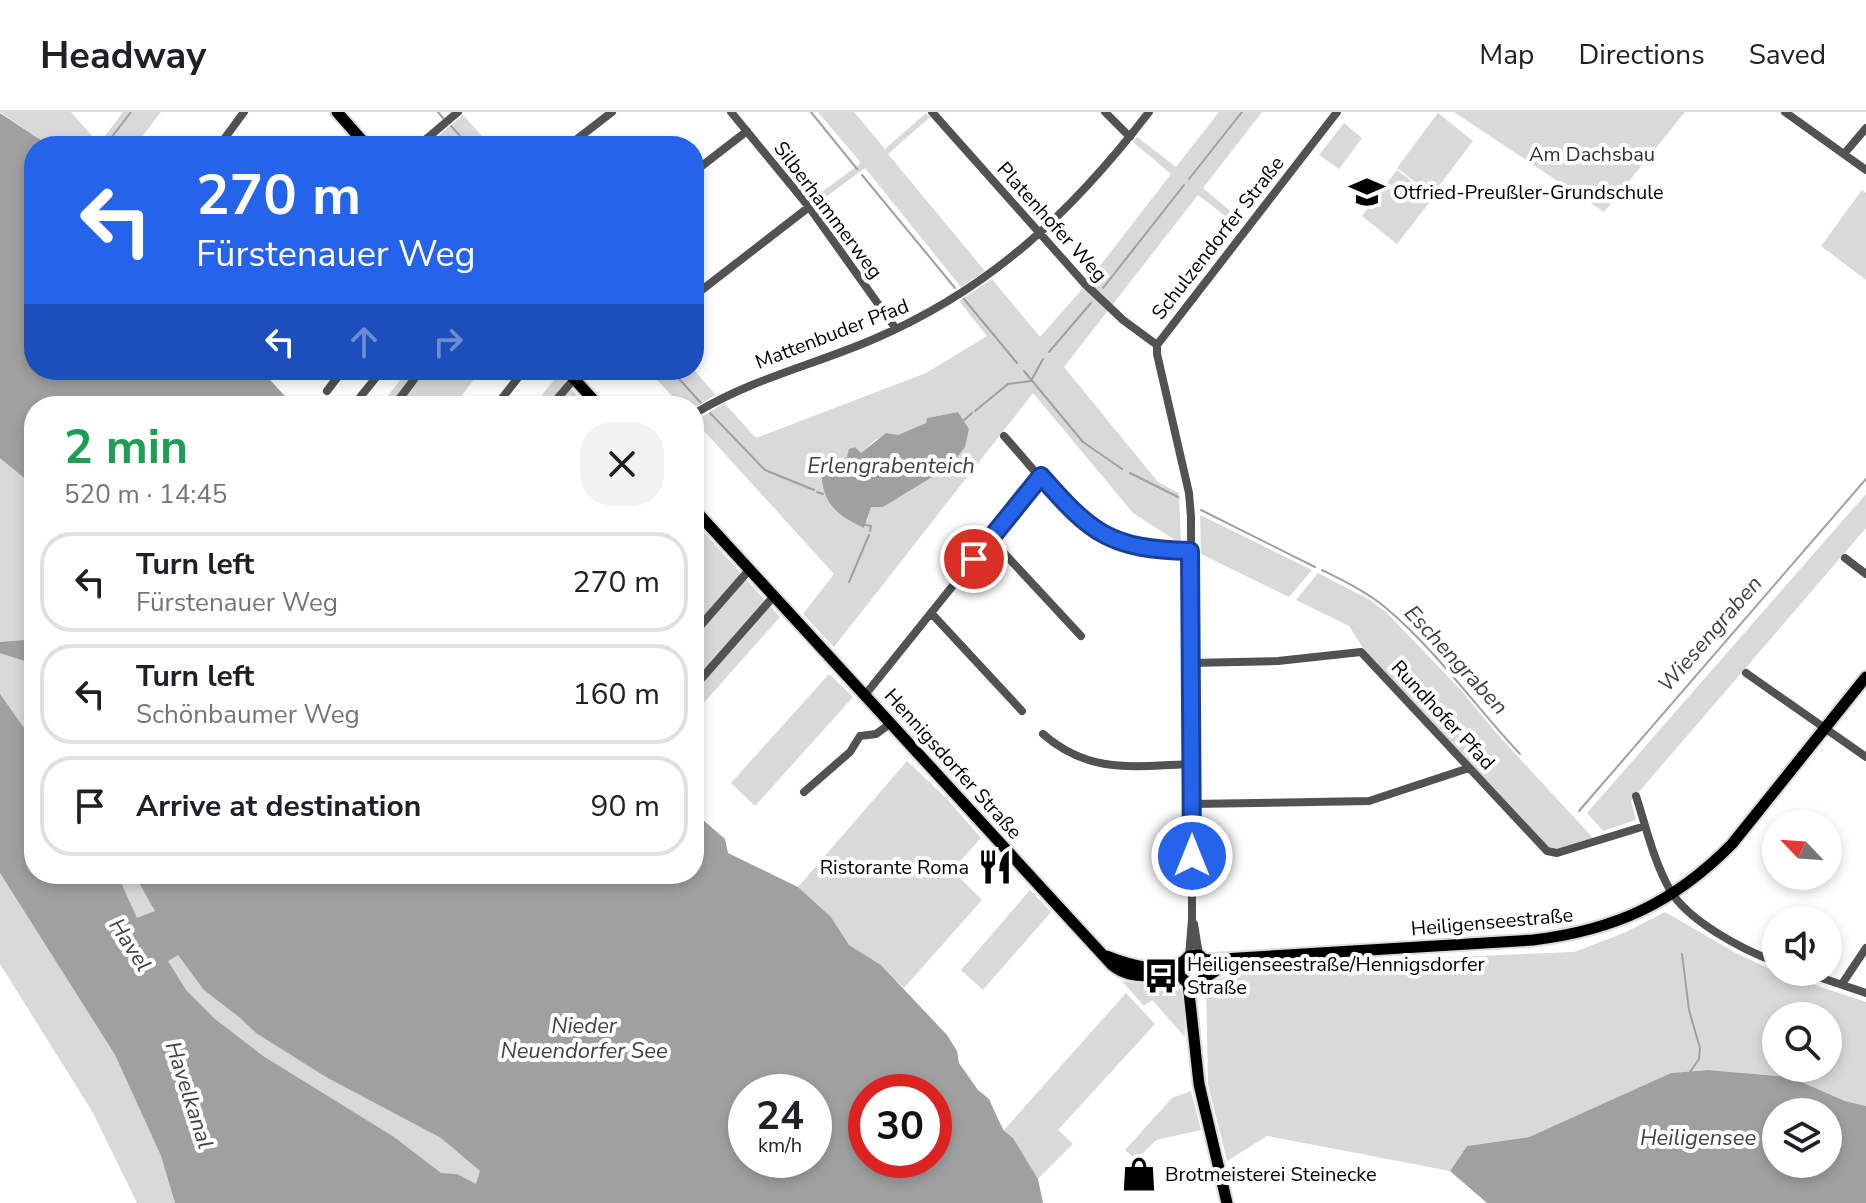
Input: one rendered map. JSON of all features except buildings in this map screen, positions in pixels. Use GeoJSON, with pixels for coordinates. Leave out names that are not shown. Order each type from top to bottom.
{"type":"FeatureCollection","features":[{"type":"Feature","properties":{"kind":"main road"},"geometry":{"type":"LineString","coordinates":[[337,112],[356,136]]}},
{"type":"Feature","properties":{"kind":"main road"},"geometry":{"type":"LineString","coordinates":[[575,380],[590,396]]}},
{"type":"Feature","properties":{"kind":"main road","name":"Hennigsdorfer Straße"},"geometry":{"type":"LineString","coordinates":[[704,520],[1112,965],[1125,974],[1205,979]]}},
{"type":"Feature","properties":{"kind":"main road","name":"Heiligenseestraße"},"geometry":{"type":"LineString","coordinates":[[1194,958],[1255,958],[1568,936],[1621,921],[1673,894],[1714,862],[1732,844],[1866,677]]}},
{"type":"Feature","properties":{"kind":"main road","name":"Hennigsdorfer Straße"},"geometry":{"type":"LineString","coordinates":[[1106,956],[1144,968],[1169,967],[1194,958]]}},
{"type":"Feature","properties":{"kind":"main road"},"geometry":{"type":"LineString","coordinates":[[1195,1026],[1209,966],[1194,958],[1185,980],[1195,1026],[1202,1097],[1227,1203]]}},
{"type":"Feature","properties":{"kind":"main road","name":"Heiligenseestraße"},"geometry":{"type":"LineString","coordinates":[[1205,979],[1220,968],[1255,958]]}},
{"type":"Feature","properties":{"kind":"street"},"geometry":{"type":"LineString","coordinates":[[226,136],[244,112]]}},
{"type":"Feature","properties":{"kind":"street"},"geometry":{"type":"LineString","coordinates":[[430,136],[458,112]]}},
{"type":"Feature","properties":{"kind":"street"},"geometry":{"type":"LineString","coordinates":[[581,136],[612,112]]}},
{"type":"Feature","properties":{"kind":"street","name":"Silberhammerweg"},"geometry":{"type":"LineString","coordinates":[[731,112],[809,207],[896,329]]}},
{"type":"Feature","properties":{"kind":"street","name":"Platenhofer Weg"},"geometry":{"type":"LineString","coordinates":[[932,112],[1101,300],[1157,345]]}},
{"type":"Feature","properties":{"kind":"street"},"geometry":{"type":"LineString","coordinates":[[1105,112],[1130,137]]}},
{"type":"Feature","properties":{"kind":"street","name":"Mattenbuder Pfad"},"geometry":{"type":"LineString","coordinates":[[704,409],[758,380],[834,355],[896,329],[982,280],[1041,235],[1091,184],[1149,112]]}},
{"type":"Feature","properties":{"kind":"street","name":"Schulzendorfer Straße"},"geometry":{"type":"LineString","coordinates":[[1194,958],[1189,493],[1157,345],[1337,112]]}},
{"type":"Feature","properties":{"kind":"street"},"geometry":{"type":"LineString","coordinates":[[1785,112],[1866,170]]}},
{"type":"Feature","properties":{"kind":"street"},"geometry":{"type":"LineString","coordinates":[[1844,154],[1866,128]]}},
{"type":"Feature","properties":{"kind":"street"},"geometry":{"type":"LineString","coordinates":[[704,164],[747,131]]}},
{"type":"Feature","properties":{"kind":"street"},"geometry":{"type":"LineString","coordinates":[[704,288],[809,207]]}},
{"type":"Feature","properties":{"kind":"street"},"geometry":{"type":"LineString","coordinates":[[327,391],[335,380]]}},
{"type":"Feature","properties":{"kind":"street"},"geometry":{"type":"LineString","coordinates":[[361,396],[374,380]]}},
{"type":"Feature","properties":{"kind":"street"},"geometry":{"type":"LineString","coordinates":[[504,396],[516,380]]}},
{"type":"Feature","properties":{"kind":"street"},"geometry":{"type":"LineString","coordinates":[[1004,436],[1075,515],[1098,532],[1136,546],[1190,551]]}},
{"type":"Feature","properties":{"kind":"street"},"geometry":{"type":"LineString","coordinates":[[865,695],[1041,476]]}},
{"type":"Feature","properties":{"kind":"street"},"geometry":{"type":"LineString","coordinates":[[990,538],[1081,636]]}},
{"type":"Feature","properties":{"kind":"street"},"geometry":{"type":"LineString","coordinates":[[1845,558],[1866,574]]}},
{"type":"Feature","properties":{"kind":"street"},"geometry":{"type":"LineString","coordinates":[[704,622],[750,569]]}},
{"type":"Feature","properties":{"kind":"street"},"geometry":{"type":"LineString","coordinates":[[704,676],[774,596]]}},
{"type":"Feature","properties":{"kind":"street"},"geometry":{"type":"LineString","coordinates":[[932,614],[1022,711]]}},
{"type":"Feature","properties":{"kind":"street","name":"Rundhofer Pfad"},"geometry":{"type":"LineString","coordinates":[[1190,663],[1278,661],[1361,652],[1547,851],[1557,853],[1645,826]]}},
{"type":"Feature","properties":{"kind":"street"},"geometry":{"type":"LineString","coordinates":[[1746,673],[1823,730],[1866,757]]}},
{"type":"Feature","properties":{"kind":"street"},"geometry":{"type":"LineString","coordinates":[[804,792],[850,752],[860,736],[876,734],[891,723]]}},
{"type":"Feature","properties":{"kind":"street"},"geometry":{"type":"LineString","coordinates":[[1043,734],[1067,753],[1098,764],[1192,764]]}},
{"type":"Feature","properties":{"kind":"street"},"geometry":{"type":"LineString","coordinates":[[1192,804],[1369,801],[1469,768]]}},
{"type":"Feature","properties":{"kind":"street"},"geometry":{"type":"LineString","coordinates":[[1636,796],[1663,876],[1681,905],[1727,939],[1762,957]]}},
{"type":"Feature","properties":{"kind":"street"},"geometry":{"type":"LineString","coordinates":[[1866,948],[1842,984],[1866,993]]}},
{"type":"Feature","properties":{"kind":"green space"},"geometry":{"type":"Polygon","coordinates":[[[0,112],[71,112],[92,136],[35,136],[0,112]]]}},
{"type":"Feature","properties":{"kind":"green space"},"geometry":{"type":"Polygon","coordinates":[[[123,112],[161,112],[143,136],[105,136],[123,112]]]}},
{"type":"Feature","properties":{"kind":"green space"},"geometry":{"type":"Polygon","coordinates":[[[818,112],[854,112],[885,149],[926,113],[930,117],[888,154],[985,271],[961,287],[865,168],[815,205],[811,200],[861,163],[818,112]]]}},
{"type":"Feature","properties":{"kind":"green space"},"geometry":{"type":"Polygon","coordinates":[[[1219,112],[1262,112],[1203,188],[1241,220],[1237,225],[1198,195],[1064,367],[1158,482],[1179,493],[1181,544],[1133,513],[1033,393],[834,647],[803,614],[834,574],[704,431],[704,415],[724,403],[756,438],[926,373],[987,336],[959,301],[992,279],[1040,337],[1082,289],[1171,174],[1133,142],[1137,137],[1176,167],[1219,112]],[[958,412],[927,418],[926,423],[898,435],[876,439],[861,453],[840,459],[867,522],[870,506],[900,497],[949,467],[969,429],[958,412]]]}},
{"type":"Feature","properties":{"kind":"green space","name":"Am Dachsbau"},"geometry":{"type":"Polygon","coordinates":[[[1454,112],[1685,112],[1604,212],[1454,112]]]}},
{"type":"Feature","properties":{"kind":"green space"},"geometry":{"type":"Polygon","coordinates":[[[1438,113],[1473,141],[1432,195],[1397,168],[1438,113]]]}},
{"type":"Feature","properties":{"kind":"green space"},"geometry":{"type":"Polygon","coordinates":[[[463,115],[482,136],[438,136],[463,115]]]}},
{"type":"Feature","properties":{"kind":"green space"},"geometry":{"type":"Polygon","coordinates":[[[1344,123],[1362,138],[1339,169],[1319,155],[1344,123]]]}},
{"type":"Feature","properties":{"kind":"green space"},"geometry":{"type":"Polygon","coordinates":[[[1397,170],[1433,198],[1397,244],[1362,216],[1397,170]]]}},
{"type":"Feature","properties":{"kind":"green space"},"geometry":{"type":"Polygon","coordinates":[[[1862,190],[1866,193],[1866,280],[1821,246],[1862,190]]]}},
{"type":"Feature","properties":{"kind":"green space"},"geometry":{"type":"Polygon","coordinates":[[[400,380],[474,380],[462,396],[388,396],[400,380]]]}},
{"type":"Feature","properties":{"kind":"green space"},"geometry":{"type":"Polygon","coordinates":[[[554,380],[564,380],[578,396],[541,396],[554,380]]]}},
{"type":"Feature","properties":{"kind":"green space"},"geometry":{"type":"Polygon","coordinates":[[[657,380],[703,380],[716,395],[704,402],[704,396],[672,396],[657,380]]]}},
{"type":"Feature","properties":{"kind":"green space"},"geometry":{"type":"Polygon","coordinates":[[[0,453],[24,466],[24,742],[0,707],[0,453]]]}},
{"type":"Feature","properties":{"kind":"green space"},"geometry":{"type":"Polygon","coordinates":[[[1866,494],[1866,528],[1631,801],[1636,820],[1603,831],[1587,813],[1866,494]]]}},
{"type":"Feature","properties":{"kind":"green space"},"geometry":{"type":"Polygon","coordinates":[[[1200,515],[1312,570],[1289,597],[1201,554],[1200,515]]]}},
{"type":"Feature","properties":{"kind":"green space"},"geometry":{"type":"Polygon","coordinates":[[[704,532],[780,617],[704,703],[704,532]]]}},
{"type":"Feature","properties":{"kind":"green space"},"geometry":{"type":"Polygon","coordinates":[[[1318,573],[1370,600],[1386,612],[1460,689],[1594,839],[1558,849],[1546,846],[1367,654],[1349,626],[1296,600],[1318,573]]]}},
{"type":"Feature","properties":{"kind":"green space"},"geometry":{"type":"Polygon","coordinates":[[[829,674],[853,697],[755,806],[731,783],[829,674]]]}},
{"type":"Feature","properties":{"kind":"green space"},"geometry":{"type":"Polygon","coordinates":[[[907,761],[948,800],[981,838],[952,870],[982,900],[904,988],[881,965],[849,945],[831,917],[798,887],[907,761]]]}},
{"type":"Feature","properties":{"kind":"green space"},"geometry":{"type":"Polygon","coordinates":[[[0,873],[115,1055],[161,1156],[175,1203],[137,1203],[92,1111],[0,964],[0,873]]]}},
{"type":"Feature","properties":{"kind":"green space"},"geometry":{"type":"Polygon","coordinates":[[[116,884],[139,884],[148,898],[202,947],[486,1158],[487,1185],[466,1193],[255,1055],[182,992],[116,884]]]}},
{"type":"Feature","properties":{"kind":"green space"},"geometry":{"type":"Polygon","coordinates":[[[1030,890],[1051,912],[983,990],[961,970],[1030,890]]]}},
{"type":"Feature","properties":{"kind":"green space"},"geometry":{"type":"Polygon","coordinates":[[[1665,912],[1762,965],[1762,986],[1818,986],[1866,1002],[1866,1106],[1845,1101],[1801,1082],[1842,1082],[1842,1002],[1762,1002],[1762,1075],[1708,1070],[1671,1073],[1529,1137],[1467,1146],[1450,1171],[1267,1136],[1227,1161],[1208,1085],[1206,983],[1265,965],[1574,952],[1624,933],[1665,912]]]}},
{"type":"Feature","properties":{"kind":"green space"},"geometry":{"type":"Polygon","coordinates":[[[1122,981],[1167,983],[1180,988],[1185,1037],[1152,1000],[1144,1006],[1122,981]]]}},
{"type":"Feature","properties":{"kind":"green space"},"geometry":{"type":"Polygon","coordinates":[[[1126,993],[1155,1024],[1058,1130],[1073,1144],[1038,1179],[1026,1160],[975,1108],[983,1093],[1004,1130],[1126,993]]]}},
{"type":"Feature","properties":{"kind":"green space"},"geometry":{"type":"Polygon","coordinates":[[[1191,1091],[1201,1130],[1156,1140],[1136,1160],[1125,1150],[1172,1098],[1191,1091]]]}},
{"type":"Feature","properties":{"kind":"water"},"geometry":{"type":"Polygon","coordinates":[[[0,113],[35,136],[24,136],[24,380],[270,380],[285,396],[24,396],[24,478],[0,458],[0,113]]]}},
{"type":"Feature","properties":{"kind":"water","name":"Erlengrabenteich"},"geometry":{"type":"Polygon","coordinates":[[[958,412],[969,429],[965,447],[949,467],[883,507],[871,507],[864,528],[832,507],[824,492],[821,471],[847,457],[849,449],[855,447],[861,453],[886,433],[898,435],[926,423],[927,418],[958,412]]]}},
{"type":"Feature","properties":{"kind":"water"},"geometry":{"type":"Polygon","coordinates":[[[24,640],[24,661],[0,653],[0,642],[24,640]]]}},
{"type":"Feature","properties":{"kind":"water","name":"Nieder Neuendorfer See"},"geometry":{"type":"Polygon","coordinates":[[[0,694],[24,728],[24,884],[122,884],[137,918],[155,911],[139,884],[704,884],[704,821],[725,839],[728,853],[798,887],[831,917],[849,945],[881,965],[947,1035],[957,1051],[959,1063],[978,1090],[989,1099],[1003,1130],[1013,1138],[1038,1179],[1043,1203],[175,1203],[161,1156],[115,1055],[0,873],[0,694]],[[178,955],[168,961],[186,990],[215,1019],[263,1056],[394,1137],[441,1173],[457,1174],[476,1184],[480,1171],[441,1138],[326,1077],[256,1033],[204,990],[178,955]]]}},
{"type":"Feature","properties":{"kind":"water","name":"Heiligensee"},"geometry":{"type":"Polygon","coordinates":[[[1708,1070],[1762,1075],[1762,1082],[1801,1082],[1838,1098],[1762,1098],[1762,1178],[1842,1178],[1842,1100],[1866,1106],[1866,1203],[1487,1203],[1450,1171],[1467,1146],[1529,1137],[1671,1073],[1708,1070]]]}},
{"type":"Feature","properties":{"kind":"waterway"},"geometry":{"type":"LineString","coordinates":[[113,136],[131,112]]}},
{"type":"Feature","properties":{"kind":"waterway"},"geometry":{"type":"LineString","coordinates":[[438,112],[443,118]]}},
{"type":"Feature","properties":{"kind":"waterway","name":"Eschengraben"},"geometry":{"type":"LineString","coordinates":[[811,112],[857,169]]}},
{"type":"Feature","properties":{"kind":"waterway"},"geometry":{"type":"LineString","coordinates":[[1189,179],[1242,112]]}},
{"type":"Feature","properties":{"kind":"waterway"},"geometry":{"type":"LineString","coordinates":[[451,126],[460,136]]}},
{"type":"Feature","properties":{"kind":"waterway","name":"Eschengraben"},"geometry":{"type":"LineString","coordinates":[[862,175],[955,288]]}},
{"type":"Feature","properties":{"kind":"waterway"},"geometry":{"type":"LineString","coordinates":[[1103,288],[1184,185]]}},
{"type":"Feature","properties":{"kind":"waterway","name":"Eschengraben"},"geometry":{"type":"LineString","coordinates":[[964,299],[1017,363]]}},
{"type":"Feature","properties":{"kind":"waterway"},"geometry":{"type":"LineString","coordinates":[[1049,352],[1091,303]]}},
{"type":"Feature","properties":{"kind":"waterway"},"geometry":{"type":"LineString","coordinates":[[975,411],[1008,384],[1031,381],[1043,359]]}},
{"type":"Feature","properties":{"kind":"waterway","name":"Eschengraben"},"geometry":{"type":"LineString","coordinates":[[1024,371],[1083,442],[1122,469]]}},
{"type":"Feature","properties":{"kind":"waterway"},"geometry":{"type":"LineString","coordinates":[[680,380],[695,396]]}},
{"type":"Feature","properties":{"kind":"waterway"},"geometry":{"type":"LineString","coordinates":[[710,413],[765,470],[814,490]]}},
{"type":"Feature","properties":{"kind":"waterway"},"geometry":{"type":"LineString","coordinates":[[964,420],[972,413]]}},
{"type":"Feature","properties":{"kind":"waterway","name":"Eschengraben"},"geometry":{"type":"LineString","coordinates":[[1130,473],[1178,497]]}},
{"type":"Feature","properties":{"kind":"waterway","name":"Wiesengraben"},"geometry":{"type":"LineString","coordinates":[[1579,811],[1866,479]]}},
{"type":"Feature","properties":{"kind":"waterway"},"geometry":{"type":"LineString","coordinates":[[817,492],[823,494]]}},
{"type":"Feature","properties":{"kind":"waterway","name":"Eschengraben"},"geometry":{"type":"LineString","coordinates":[[1201,510],[1315,567]]}},
{"type":"Feature","properties":{"kind":"waterway"},"geometry":{"type":"LineString","coordinates":[[866,525],[871,526],[870,531]]}},
{"type":"Feature","properties":{"kind":"waterway"},"geometry":{"type":"LineString","coordinates":[[849,582],[869,535]]}},
{"type":"Feature","properties":{"kind":"waterway","name":"Eschengraben"},"geometry":{"type":"LineString","coordinates":[[1322,570],[1371,597],[1405,625],[1520,754]]}},
{"type":"Feature","properties":{"kind":"waterway"},"geometry":{"type":"LineString","coordinates":[[1682,954],[1689,1010],[1700,1048],[1699,1059],[1690,1072]]}},
{"type":"Feature","properties":{"kind":"place","name":"Otfried-Preußler-Grundschule"},"geometry":{"type":"Point","coordinates":[1367,192]}},
{"type":"Feature","properties":{"kind":"place","name":"Ristorante Roma"},"geometry":{"type":"Point","coordinates":[995,867]}},
{"type":"Feature","properties":{"kind":"place","name":"Heiligenseestraße/Hennigsdorfer Straße"},"geometry":{"type":"Point","coordinates":[1161,976]}},
{"type":"Feature","properties":{"kind":"place","name":"Brotmeisterei Steinecke"},"geometry":{"type":"Point","coordinates":[1139,1174]}},
{"type":"Feature","properties":{"kind":"route"},"geometry":{"type":"LineString","coordinates":[[974,559],[1041,476],[1075,515],[1098,532],[1136,546],[1190,551],[1192,856]]}},
{"type":"Feature","properties":{"kind":"water label","name":"Havel"},"geometry":{"type":"Point","coordinates":[130,945]}},
{"type":"Feature","properties":{"kind":"water label","name":"Havelkanal"},"geometry":{"type":"Point","coordinates":[189,1095]}}]}
